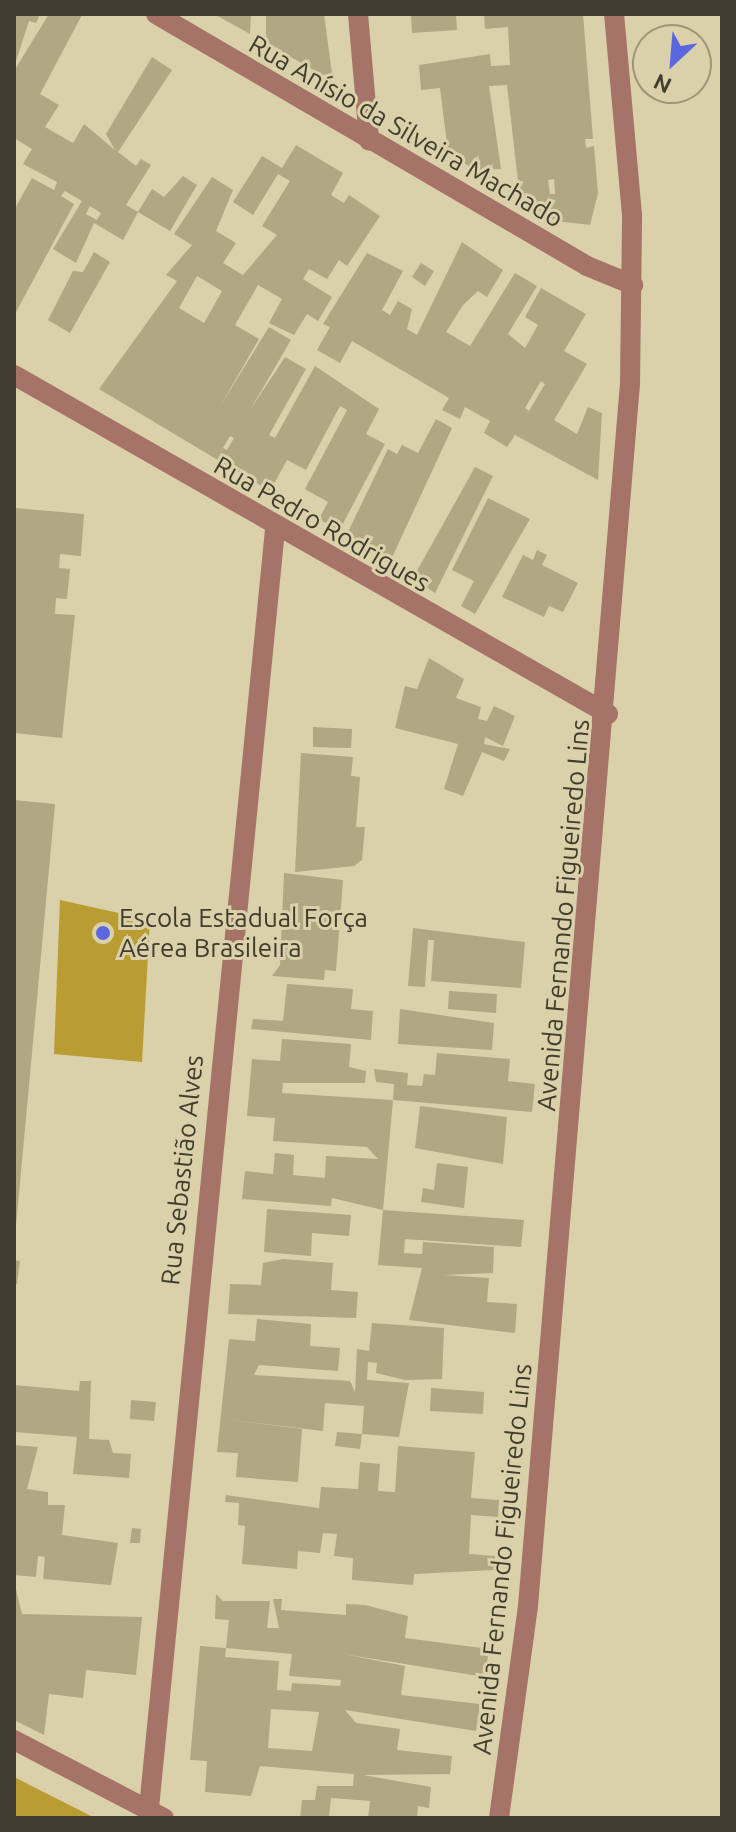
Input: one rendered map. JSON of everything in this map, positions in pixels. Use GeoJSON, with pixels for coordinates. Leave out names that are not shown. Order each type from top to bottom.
{"type":"FeatureCollection","features":[{"type":"Feature","properties":{"kind":"street","name":"Rua Anísio da Silveira Machado"},"geometry":{"type":"LineString","coordinates":[[156,14],[369,141],[633,285]]}},
{"type":"Feature","properties":{"kind":"street"},"geometry":{"type":"LineString","coordinates":[[358,14],[369,141]]}},
{"type":"Feature","properties":{"kind":"street","name":"Avenida Fernando Figueiredo Lins"},"geometry":{"type":"LineString","coordinates":[[499,1818],[528,1606],[608,714],[633,285],[614,14]]}},
{"type":"Feature","properties":{"kind":"street","name":"Rua Pedro Rodrigues"},"geometry":{"type":"LineString","coordinates":[[14,375],[275,529],[608,714]]}},
{"type":"Feature","properties":{"kind":"street","name":"Rua Sebastião Alves"},"geometry":{"type":"LineString","coordinates":[[153,1815],[275,529]]}},
{"type":"Feature","properties":{"kind":"street"},"geometry":{"type":"LineString","coordinates":[[14,1740],[153,1815]]}},
{"type":"Feature","properties":{"kind":"shaded area"},"geometry":{"type":"Polygon","coordinates":[[[60,900],[150,920],[142,1062],[54,1054],[60,900]]]}},
{"type":"Feature","properties":{"kind":"shaded area"},"geometry":{"type":"Polygon","coordinates":[[[14,1777],[95,1818],[14,1818],[14,1777]]]}},
{"type":"Feature","properties":{"kind":"building"},"geometry":{"type":"Polygon","coordinates":[[[14,14],[40,14],[36,23],[29,21],[15,64],[14,14]]]}},
{"type":"Feature","properties":{"kind":"building"},"geometry":{"type":"Polygon","coordinates":[[[49,14],[82,15],[40,94],[59,105],[45,127],[73,143],[84,124],[115,150],[106,134],[152,57],[172,70],[118,152],[136,166],[141,159],[151,165],[126,205],[138,212],[123,240],[94,223],[76,263],[53,249],[82,201],[65,191],[61,196],[74,204],[14,316],[14,210],[32,178],[54,190],[57,182],[23,164],[32,149],[14,138],[14,71],[49,14]],[[90,206],[86,214],[97,220],[101,213],[90,206]]]}},
{"type":"Feature","properties":{"kind":"building"},"geometry":{"type":"Polygon","coordinates":[[[214,14],[251,14],[250,34],[214,14]]]}},
{"type":"Feature","properties":{"kind":"building"},"geometry":{"type":"Polygon","coordinates":[[[266,14],[324,14],[333,81],[266,43],[266,14]]]}},
{"type":"Feature","properties":{"kind":"building"},"geometry":{"type":"Polygon","coordinates":[[[456,14],[457,30],[412,33],[411,16],[456,14]]]}},
{"type":"Feature","properties":{"kind":"building"},"geometry":{"type":"Polygon","coordinates":[[[484,14],[583,14],[593,139],[585,139],[586,148],[594,146],[598,193],[590,225],[556,221],[520,199],[507,85],[489,86],[501,169],[474,170],[448,152],[440,88],[421,90],[419,65],[490,54],[491,66],[510,65],[508,27],[485,29],[484,14]],[[554,179],[548,180],[550,194],[555,194],[554,179]]]}},
{"type":"Feature","properties":{"kind":"building"},"geometry":{"type":"Polygon","coordinates":[[[296,145],[343,173],[331,195],[344,203],[349,195],[380,216],[347,266],[339,260],[327,279],[309,269],[303,279],[332,297],[318,321],[307,314],[294,335],[269,323],[282,299],[258,285],[235,325],[259,339],[219,408],[269,327],[291,340],[250,410],[285,357],[306,369],[269,435],[275,438],[315,366],[379,409],[366,434],[385,444],[339,531],[319,519],[328,502],[305,489],[347,410],[340,406],[306,470],[287,460],[270,491],[99,389],[177,281],[166,275],[192,245],[174,234],[212,177],[233,190],[216,231],[236,243],[223,263],[243,275],[277,235],[262,226],[290,181],[278,174],[253,215],[233,202],[262,156],[282,168],[296,145]],[[197,276],[179,308],[204,323],[222,291],[197,276]],[[230,436],[223,448],[227,450],[234,438],[230,436]]]}},
{"type":"Feature","properties":{"kind":"building"},"geometry":{"type":"Polygon","coordinates":[[[183,176],[197,185],[170,231],[138,212],[152,189],[164,197],[183,176]]]}},
{"type":"Feature","properties":{"kind":"building"},"geometry":{"type":"Polygon","coordinates":[[[462,242],[503,270],[487,297],[478,291],[463,305],[446,332],[470,346],[515,273],[537,286],[508,334],[525,348],[538,325],[525,317],[541,288],[586,314],[564,351],[587,364],[554,420],[577,434],[588,407],[602,413],[598,480],[515,435],[507,447],[484,433],[490,421],[465,407],[460,419],[442,410],[449,398],[352,341],[340,363],[317,350],[330,327],[323,324],[367,253],[403,271],[382,310],[390,315],[398,301],[412,309],[407,329],[417,335],[462,242]],[[541,381],[525,408],[529,411],[545,384],[541,381]]]}},
{"type":"Feature","properties":{"kind":"building"},"geometry":{"type":"Polygon","coordinates":[[[94,252],[110,262],[70,333],[48,320],[73,271],[83,272],[94,252]]]}},
{"type":"Feature","properties":{"kind":"building"},"geometry":{"type":"Polygon","coordinates":[[[421,263],[434,271],[425,286],[412,277],[421,263]]]}},
{"type":"Feature","properties":{"kind":"building"},"geometry":{"type":"Polygon","coordinates":[[[436,419],[452,428],[389,564],[346,536],[388,449],[397,454],[402,445],[418,453],[436,419]]]}},
{"type":"Feature","properties":{"kind":"building"},"geometry":{"type":"Polygon","coordinates":[[[475,467],[493,476],[435,593],[413,578],[475,467]]]}},
{"type":"Feature","properties":{"kind":"building"},"geometry":{"type":"Polygon","coordinates":[[[488,498],[530,519],[475,614],[461,606],[474,581],[452,570],[488,498]]]}},
{"type":"Feature","properties":{"kind":"building"},"geometry":{"type":"Polygon","coordinates":[[[14,508],[84,514],[81,556],[60,554],[59,568],[70,569],[67,599],[56,598],[55,614],[75,615],[62,738],[14,733],[14,508]]]}},
{"type":"Feature","properties":{"kind":"building"},"geometry":{"type":"Polygon","coordinates":[[[537,550],[547,555],[542,565],[578,583],[563,612],[549,606],[544,617],[502,597],[523,555],[533,560],[537,550]]]}},
{"type":"Feature","properties":{"kind":"building"},"geometry":{"type":"Polygon","coordinates":[[[429,658],[464,679],[456,698],[481,707],[478,719],[487,721],[494,706],[515,716],[503,746],[485,737],[484,744],[510,749],[504,761],[482,752],[463,796],[444,789],[458,744],[395,728],[405,686],[417,689],[429,658]]]}},
{"type":"Feature","properties":{"kind":"building"},"geometry":{"type":"Polygon","coordinates":[[[313,727],[352,729],[351,748],[313,747],[313,727]]]}},
{"type":"Feature","properties":{"kind":"building"},"geometry":{"type":"Polygon","coordinates":[[[301,753],[353,757],[351,776],[360,777],[356,827],[365,827],[362,860],[354,866],[295,872],[301,753]]]}},
{"type":"Feature","properties":{"kind":"building"},"geometry":{"type":"Polygon","coordinates":[[[14,800],[55,804],[16,1226],[14,1226],[14,800]]]}},
{"type":"Feature","properties":{"kind":"building"},"geometry":{"type":"Polygon","coordinates":[[[284,873],[343,880],[336,971],[325,970],[324,980],[272,976],[280,965],[284,873]]]}},
{"type":"Feature","properties":{"kind":"building"},"geometry":{"type":"Polygon","coordinates":[[[413,928],[525,942],[521,988],[431,981],[434,940],[428,940],[425,987],[408,986],[413,928]]]}},
{"type":"Feature","properties":{"kind":"building"},"geometry":{"type":"Polygon","coordinates":[[[287,984],[353,989],[351,1009],[373,1011],[371,1040],[251,1029],[253,1019],[283,1021],[287,984]]]}},
{"type":"Feature","properties":{"kind":"building"},"geometry":{"type":"Polygon","coordinates":[[[449,991],[497,994],[496,1013],[448,1009],[449,991]]]}},
{"type":"Feature","properties":{"kind":"building"},"geometry":{"type":"Polygon","coordinates":[[[400,1009],[494,1023],[492,1050],[398,1044],[400,1009]]]}},
{"type":"Feature","properties":{"kind":"building"},"geometry":{"type":"Polygon","coordinates":[[[282,1039],[351,1044],[349,1067],[366,1071],[365,1083],[283,1083],[282,1093],[393,1100],[383,1210],[332,1198],[331,1206],[242,1199],[245,1171],[273,1174],[275,1153],[294,1155],[293,1175],[325,1178],[326,1156],[378,1159],[367,1147],[273,1141],[275,1118],[247,1116],[252,1059],[280,1061],[282,1039]]]}},
{"type":"Feature","properties":{"kind":"building"},"geometry":{"type":"Polygon","coordinates":[[[437,1053],[510,1059],[508,1081],[535,1084],[532,1112],[393,1100],[394,1084],[376,1082],[374,1069],[408,1073],[407,1085],[422,1086],[424,1074],[435,1075],[437,1053]]]}},
{"type":"Feature","properties":{"kind":"building"},"geometry":{"type":"Polygon","coordinates":[[[420,1106],[507,1117],[503,1164],[415,1148],[420,1106]]]}},
{"type":"Feature","properties":{"kind":"building"},"geometry":{"type":"Polygon","coordinates":[[[437,1163],[468,1167],[464,1208],[421,1202],[423,1188],[434,1190],[437,1163]]]}},
{"type":"Feature","properties":{"kind":"building"},"geometry":{"type":"Polygon","coordinates":[[[267,1209],[351,1215],[349,1236],[312,1233],[311,1256],[264,1252],[267,1209]]]}},
{"type":"Feature","properties":{"kind":"building"},"geometry":{"type":"Polygon","coordinates":[[[383,1210],[524,1220],[521,1247],[405,1239],[404,1253],[422,1254],[423,1242],[494,1247],[493,1273],[444,1275],[489,1278],[487,1302],[517,1304],[515,1333],[409,1320],[422,1268],[378,1265],[383,1210]]]}},
{"type":"Feature","properties":{"kind":"building"},"geometry":{"type":"Polygon","coordinates":[[[283,1259],[333,1263],[331,1290],[358,1292],[356,1318],[228,1314],[230,1284],[261,1285],[263,1263],[283,1259]]]}},
{"type":"Feature","properties":{"kind":"building"},"geometry":{"type":"Polygon","coordinates":[[[14,1260],[20,1261],[17,1284],[14,1284],[14,1260]]]}},
{"type":"Feature","properties":{"kind":"building"},"geometry":{"type":"Polygon","coordinates":[[[257,1319],[311,1324],[310,1346],[340,1348],[338,1371],[259,1365],[254,1375],[350,1381],[355,1392],[357,1349],[369,1351],[372,1323],[444,1328],[442,1379],[405,1380],[376,1373],[377,1363],[368,1362],[367,1380],[409,1383],[399,1437],[362,1434],[364,1406],[325,1403],[323,1431],[223,1419],[302,1429],[298,1482],[236,1477],[238,1453],[217,1452],[229,1339],[255,1341],[257,1319]]]}},
{"type":"Feature","properties":{"kind":"building"},"geometry":{"type":"Polygon","coordinates":[[[80,1381],[91,1381],[89,1439],[109,1440],[113,1453],[131,1454],[129,1478],[73,1474],[77,1437],[14,1432],[14,1385],[79,1391],[80,1381]]]}},
{"type":"Feature","properties":{"kind":"building"},"geometry":{"type":"Polygon","coordinates":[[[431,1388],[484,1392],[483,1414],[430,1411],[431,1388]]]}},
{"type":"Feature","properties":{"kind":"building"},"geometry":{"type":"Polygon","coordinates":[[[131,1400],[156,1402],[154,1421],[130,1419],[131,1400]]]}},
{"type":"Feature","properties":{"kind":"building"},"geometry":{"type":"Polygon","coordinates":[[[337,1432],[362,1434],[360,1449],[335,1446],[337,1432]]]}},
{"type":"Feature","properties":{"kind":"building"},"geometry":{"type":"Polygon","coordinates":[[[14,1445],[38,1447],[27,1489],[48,1492],[48,1505],[65,1505],[62,1535],[118,1543],[111,1585],[43,1579],[45,1557],[38,1556],[36,1577],[14,1575],[14,1445]]]}},
{"type":"Feature","properties":{"kind":"building"},"geometry":{"type":"Polygon","coordinates":[[[398,1446],[475,1452],[471,1498],[499,1500],[498,1517],[471,1515],[469,1554],[495,1556],[494,1570],[414,1574],[413,1585],[352,1580],[353,1558],[334,1556],[337,1534],[323,1533],[320,1553],[298,1551],[297,1569],[242,1564],[245,1526],[238,1525],[239,1503],[225,1502],[226,1495],[319,1508],[321,1487],[358,1489],[360,1462],[380,1464],[378,1491],[395,1492],[398,1446]]]}},
{"type":"Feature","properties":{"kind":"building"},"geometry":{"type":"Polygon","coordinates":[[[132,1528],[141,1529],[140,1543],[130,1543],[132,1528]]]}},
{"type":"Feature","properties":{"kind":"building"},"geometry":{"type":"Polygon","coordinates":[[[14,1581],[22,1614],[142,1617],[136,1675],[86,1670],[83,1698],[49,1694],[44,1735],[14,1720],[14,1581]]]}},
{"type":"Feature","properties":{"kind":"building"},"geometry":{"type":"Polygon","coordinates":[[[216,1594],[223,1601],[270,1601],[267,1628],[279,1628],[273,1599],[282,1599],[281,1610],[346,1615],[346,1604],[365,1605],[408,1616],[405,1638],[489,1649],[485,1677],[343,1654],[405,1666],[401,1695],[480,1704],[476,1731],[345,1710],[356,1723],[400,1729],[397,1750],[452,1756],[450,1774],[363,1775],[431,1787],[429,1808],[418,1806],[417,1818],[368,1818],[370,1801],[331,1798],[329,1818],[300,1818],[302,1800],[315,1800],[317,1786],[353,1786],[354,1774],[260,1766],[251,1796],[205,1792],[207,1761],[190,1760],[200,1646],[226,1648],[229,1620],[215,1619],[216,1594]],[[226,1648],[225,1657],[279,1661],[277,1690],[291,1691],[292,1683],[340,1686],[341,1680],[289,1676],[292,1654],[226,1648]],[[271,1709],[268,1748],[312,1751],[319,1712],[271,1709]]]}},
{"type":"Feature","properties":{"kind":"place","name":"Escola Estadual Força Aérea Brasileira"},"geometry":{"type":"Point","coordinates":[103,933]}}]}
